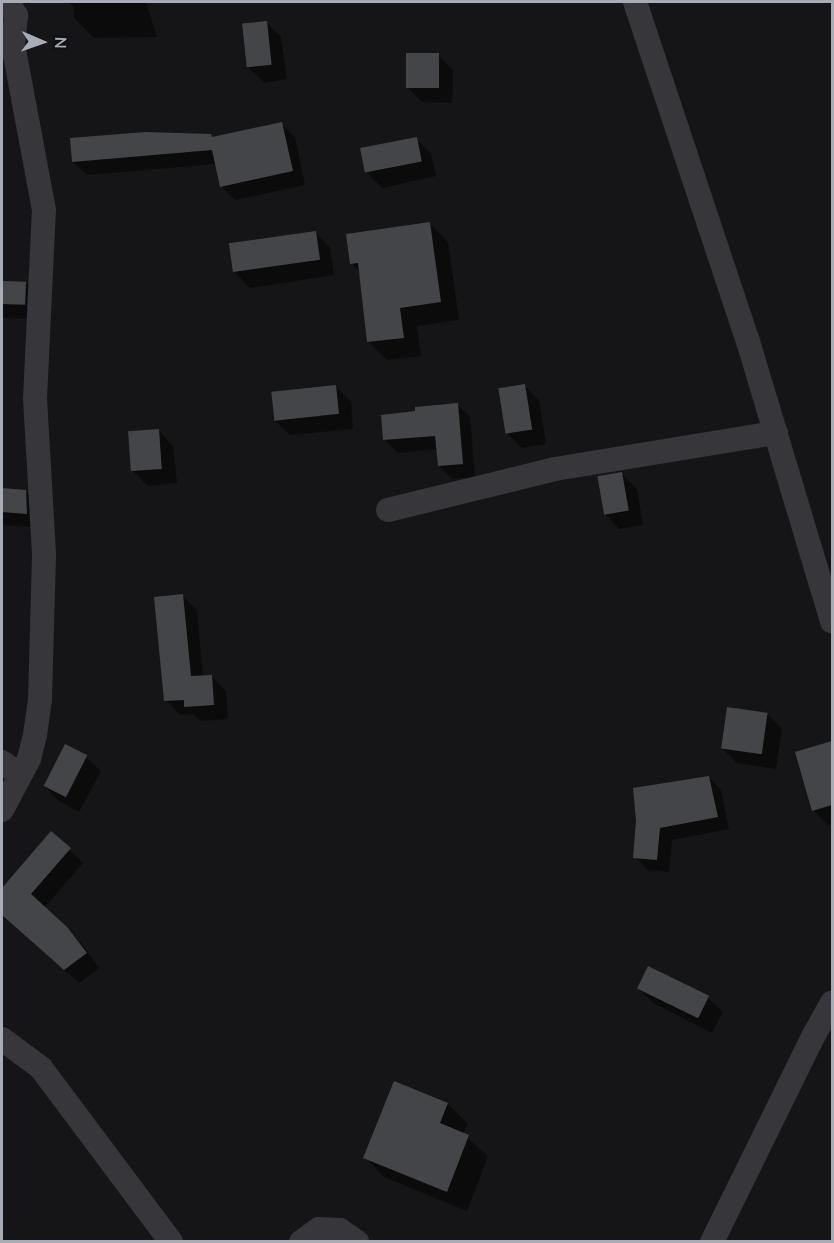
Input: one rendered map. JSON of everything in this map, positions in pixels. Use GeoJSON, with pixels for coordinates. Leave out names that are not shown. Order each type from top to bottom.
{"type":"FeatureCollection","features":[{"type":"Feature","properties":{"kind":"street"},"geometry":{"type":"LineString","coordinates":[[2,810],[11,769],[29,759],[40,699],[44,554],[35,399],[44,210],[13,45],[16,15],[7,2]]}},
{"type":"Feature","properties":{"kind":"street"},"geometry":{"type":"LineString","coordinates":[[635,2],[776,433],[832,622]]}},
{"type":"Feature","properties":{"kind":"street"},"geometry":{"type":"LineString","coordinates":[[388,510],[555,469],[776,433]]}},
{"type":"Feature","properties":{"kind":"street"},"geometry":{"type":"LineString","coordinates":[[712,1242],[832,1003]]}},
{"type":"Feature","properties":{"kind":"street"},"geometry":{"type":"LineString","coordinates":[[2,1040],[41,1068],[171,1242]]}},
{"type":"Feature","properties":{"kind":"street"},"geometry":{"type":"LineString","coordinates":[[301,1242],[319,1229],[340,1230],[357,1242]]}},
{"type":"Feature","properties":{"kind":"building"},"geometry":{"type":"Polygon","coordinates":[[[267,21],[272,65],[247,67],[242,24],[267,21]]]}},
{"type":"Feature","properties":{"kind":"building"},"geometry":{"type":"Polygon","coordinates":[[[406,53],[439,53],[439,88],[406,88],[406,53]]]}},
{"type":"Feature","properties":{"kind":"building"},"geometry":{"type":"Polygon","coordinates":[[[282,122],[293,171],[220,187],[212,150],[72,162],[70,138],[145,132],[211,134],[212,137],[282,122]]]}},
{"type":"Feature","properties":{"kind":"building"},"geometry":{"type":"Polygon","coordinates":[[[417,137],[422,162],[365,173],[360,148],[417,137]]]}},
{"type":"Feature","properties":{"kind":"building"},"geometry":{"type":"Polygon","coordinates":[[[430,222],[441,302],[400,308],[404,338],[367,342],[358,263],[350,264],[346,234],[430,222]]]}},
{"type":"Feature","properties":{"kind":"building"},"geometry":{"type":"Polygon","coordinates":[[[316,231],[320,260],[233,272],[229,243],[316,231]]]}},
{"type":"Feature","properties":{"kind":"building"},"geometry":{"type":"Polygon","coordinates":[[[2,281],[26,282],[25,305],[2,304],[2,281]]]}},
{"type":"Feature","properties":{"kind":"building"},"geometry":{"type":"Polygon","coordinates":[[[525,384],[532,429],[506,434],[498,388],[525,384]]]}},
{"type":"Feature","properties":{"kind":"building"},"geometry":{"type":"Polygon","coordinates":[[[336,385],[339,414],[274,421],[271,392],[336,385]]]}},
{"type":"Feature","properties":{"kind":"building"},"geometry":{"type":"Polygon","coordinates":[[[458,403],[463,464],[438,466],[435,436],[383,440],[381,415],[415,411],[415,407],[458,403]]]}},
{"type":"Feature","properties":{"kind":"building"},"geometry":{"type":"Polygon","coordinates":[[[159,429],[162,469],[131,471],[128,431],[159,429]]]}},
{"type":"Feature","properties":{"kind":"building"},"geometry":{"type":"Polygon","coordinates":[[[622,472],[629,510],[604,515],[597,476],[622,472]]]}},
{"type":"Feature","properties":{"kind":"building"},"geometry":{"type":"Polygon","coordinates":[[[2,488],[26,490],[27,514],[2,512],[2,488]]]}},
{"type":"Feature","properties":{"kind":"building"},"geometry":{"type":"Polygon","coordinates":[[[183,594],[191,676],[212,675],[214,705],[184,707],[184,700],[164,701],[154,597],[183,594]]]}},
{"type":"Feature","properties":{"kind":"building"},"geometry":{"type":"Polygon","coordinates":[[[727,707],[768,713],[762,754],[721,749],[727,707]]]}},
{"type":"Feature","properties":{"kind":"building"},"geometry":{"type":"Polygon","coordinates":[[[832,741],[832,805],[812,811],[795,752],[832,741]]]}},
{"type":"Feature","properties":{"kind":"building"},"geometry":{"type":"Polygon","coordinates":[[[65,744],[87,755],[66,797],[44,786],[65,744]]]}},
{"type":"Feature","properties":{"kind":"building"},"geometry":{"type":"Polygon","coordinates":[[[709,776],[718,817],[660,828],[657,860],[633,858],[636,821],[633,788],[709,776]]]}},
{"type":"Feature","properties":{"kind":"building"},"geometry":{"type":"Polygon","coordinates":[[[51,831],[71,848],[31,894],[67,927],[87,953],[64,970],[2,915],[2,888],[51,831]]]}},
{"type":"Feature","properties":{"kind":"building"},"geometry":{"type":"Polygon","coordinates":[[[648,966],[709,996],[698,1018],[637,988],[648,966]]]}},
{"type":"Feature","properties":{"kind":"building"},"geometry":{"type":"Polygon","coordinates":[[[394,1081],[448,1103],[440,1123],[469,1135],[447,1192],[363,1158],[394,1081]]]}}]}
